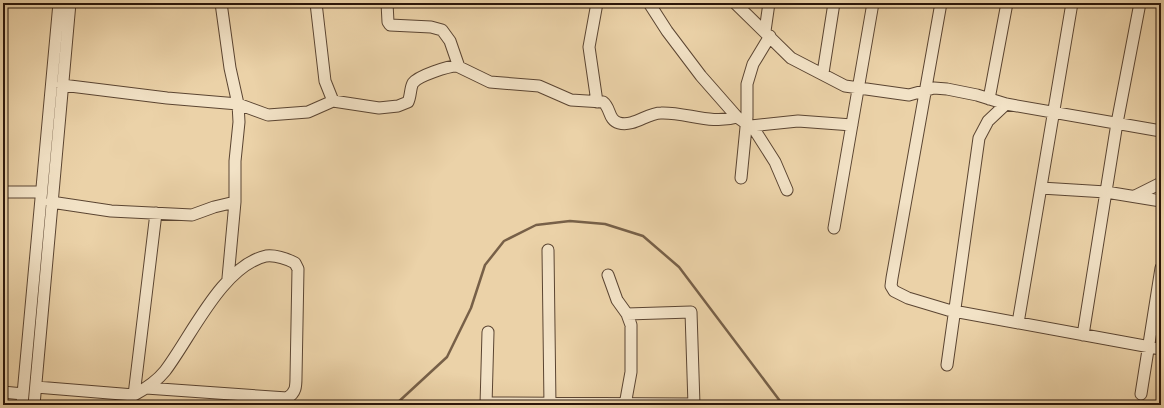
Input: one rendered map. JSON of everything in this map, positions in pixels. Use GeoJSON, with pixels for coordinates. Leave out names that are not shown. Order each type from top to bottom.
{"type":"FeatureCollection","features":[{"type":"Feature","properties":{"kind":"street"},"geometry":{"type":"LineString","coordinates":[[22,405],[59,3]]}},
{"type":"Feature","properties":{"kind":"street"},"geometry":{"type":"LineString","coordinates":[[34,405],[70,3]]}},
{"type":"Feature","properties":{"kind":"street"},"geometry":{"type":"LineString","coordinates":[[221,3],[238,104],[239,122],[235,161],[235,202],[228,278]]}},
{"type":"Feature","properties":{"kind":"street"},"geometry":{"type":"LineString","coordinates":[[316,3],[325,81],[332,101]]}},
{"type":"Feature","properties":{"kind":"street"},"geometry":{"type":"LineString","coordinates":[[387,3],[388,22],[390,25],[431,27],[442,30],[450,41],[459,66]]}},
{"type":"Feature","properties":{"kind":"street"},"geometry":{"type":"LineString","coordinates":[[597,3],[589,47],[597,102]]}},
{"type":"Feature","properties":{"kind":"street"},"geometry":{"type":"LineString","coordinates":[[649,3],[667,31],[700,76],[737,117],[749,125],[775,162],[787,190]]}},
{"type":"Feature","properties":{"kind":"street"},"geometry":{"type":"LineString","coordinates":[[735,3],[791,58],[845,86],[909,95],[934,88],[946,89],[1006,104],[1053,113],[1161,130]]}},
{"type":"Feature","properties":{"kind":"street"},"geometry":{"type":"LineString","coordinates":[[742,178],[749,125],[748,79],[767,34],[769,3]]}},
{"type":"Feature","properties":{"kind":"street"},"geometry":{"type":"LineString","coordinates":[[823,74],[834,3]]}},
{"type":"Feature","properties":{"kind":"street"},"geometry":{"type":"LineString","coordinates":[[834,228],[873,3]]}},
{"type":"Feature","properties":{"kind":"street"},"geometry":{"type":"LineString","coordinates":[[941,3],[891,286],[896,294],[955,312],[1161,349]]}},
{"type":"Feature","properties":{"kind":"street"},"geometry":{"type":"LineString","coordinates":[[989,99],[1007,3]]}},
{"type":"Feature","properties":{"kind":"street"},"geometry":{"type":"LineString","coordinates":[[1018,323],[1072,3]]}},
{"type":"Feature","properties":{"kind":"street"},"geometry":{"type":"LineString","coordinates":[[1083,335],[1117,123],[1140,3]]}},
{"type":"Feature","properties":{"kind":"street"},"geometry":{"type":"LineString","coordinates":[[62,86],[238,104],[268,115],[286,115],[308,112],[332,101],[372,107],[398,106],[408,102],[412,86],[415,81],[440,70],[459,66],[490,82],[539,86],[571,100],[605,103],[610,116],[620,123],[632,122],[660,113],[719,120],[737,117]]}},
{"type":"Feature","properties":{"kind":"street"},"geometry":{"type":"LineString","coordinates":[[947,365],[979,138],[988,120],[1006,104]]}},
{"type":"Feature","properties":{"kind":"street"},"geometry":{"type":"LineString","coordinates":[[749,125],[798,121],[852,125]]}},
{"type":"Feature","properties":{"kind":"street"},"geometry":{"type":"LineString","coordinates":[[1135,196],[1161,183]]}},
{"type":"Feature","properties":{"kind":"street"},"geometry":{"type":"LineString","coordinates":[[1041,188],[1106,192],[1161,201]]}},
{"type":"Feature","properties":{"kind":"street"},"geometry":{"type":"LineString","coordinates":[[3,192],[41,192]]}},
{"type":"Feature","properties":{"kind":"street"},"geometry":{"type":"LineString","coordinates":[[51,202],[111,210],[192,215],[214,207],[235,202]]}},
{"type":"Feature","properties":{"kind":"street"},"geometry":{"type":"LineString","coordinates":[[134,396],[156,213]]}},
{"type":"Feature","properties":{"kind":"street"},"geometry":{"type":"LineString","coordinates":[[548,250],[550,404]]}},
{"type":"Feature","properties":{"kind":"street"},"geometry":{"type":"LineString","coordinates":[[36,387],[134,396],[146,388],[164,372],[228,278],[254,260],[268,256],[295,263],[298,269],[296,381],[294,392],[287,398],[146,388]]}},
{"type":"Feature","properties":{"kind":"street"},"geometry":{"type":"LineString","coordinates":[[1141,394],[1161,268]]}},
{"type":"Feature","properties":{"kind":"street"},"geometry":{"type":"LineString","coordinates":[[608,275],[617,300],[627,314],[631,325],[631,377],[625,404]]}},
{"type":"Feature","properties":{"kind":"street"},"geometry":{"type":"LineString","coordinates":[[488,332],[486,404],[694,404],[691,312],[627,314]]}},
{"type":"Feature","properties":{"kind":"street"},"geometry":{"type":"LineString","coordinates":[[3,392],[23,394]]}},
{"type":"Feature","properties":{"kind":"waterway"},"geometry":{"type":"LineString","coordinates":[[395,405],[447,357],[471,308],[485,265],[504,241],[536,225],[570,221],[605,224],[643,236],[679,267],[783,405]]}}]}
